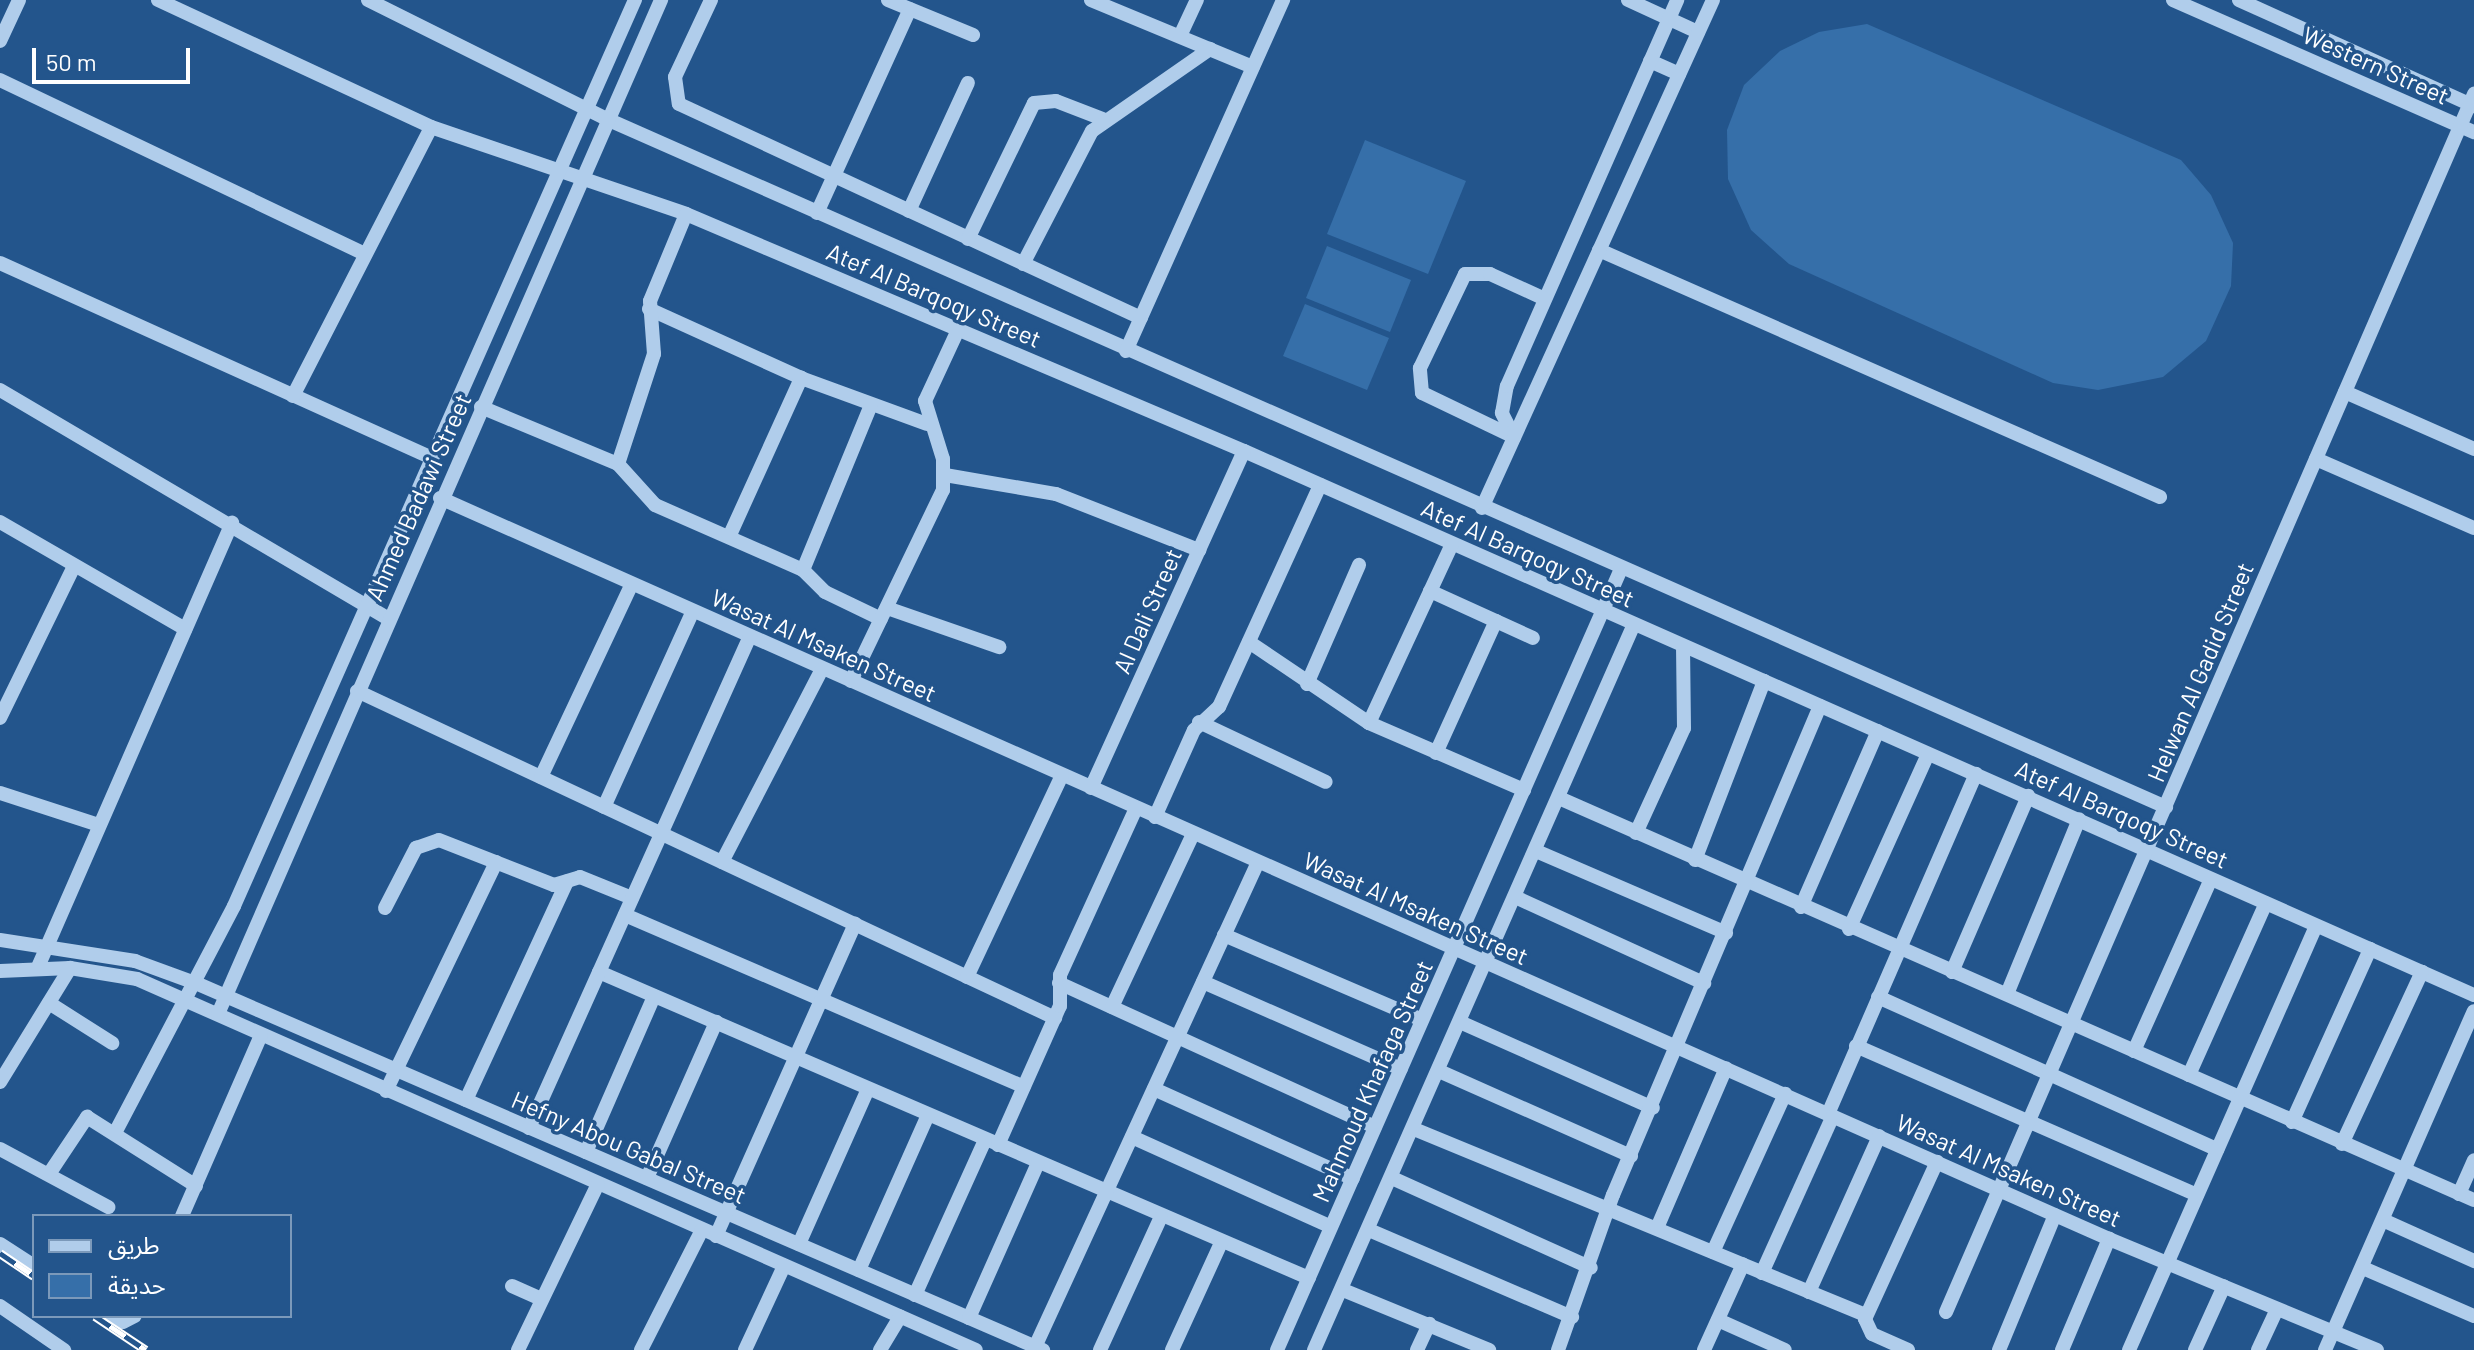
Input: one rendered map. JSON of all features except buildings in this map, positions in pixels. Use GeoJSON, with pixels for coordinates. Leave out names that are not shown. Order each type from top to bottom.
{"type":"FeatureCollection","features":[{"type":"Feature","properties":{"kind":"street"},"geometry":{"type":"LineString","coordinates":[[0,41],[19,0]]}},
{"type":"Feature","properties":{"kind":"street","name":"Atef Al Barqoqy Street"},"geometry":{"type":"LineString","coordinates":[[158,0],[431,127],[556,174],[686,214],[1244,451],[2474,995]]}},
{"type":"Feature","properties":{"kind":"street","name":"Atef Al Barqoqy Street"},"geometry":{"type":"LineString","coordinates":[[368,0],[609,120],[1126,351],[2166,807]]}},
{"type":"Feature","properties":{"kind":"street","name":"Ahmed Badawi Street"},"geometry":{"type":"LineString","coordinates":[[116,1131],[198,984],[635,0]]}},
{"type":"Feature","properties":{"kind":"street","name":"Ahmed Badawi Street"},"geometry":{"type":"LineString","coordinates":[[218,1014],[440,498],[584,182],[661,0]]}},
{"type":"Feature","properties":{"kind":"street"},"geometry":{"type":"LineString","coordinates":[[711,0],[675,77],[679,104],[1141,318]]}},
{"type":"Feature","properties":{"kind":"street"},"geometry":{"type":"LineString","coordinates":[[888,0],[973,35]]}},
{"type":"Feature","properties":{"kind":"street"},"geometry":{"type":"LineString","coordinates":[[1091,0],[1253,67]]}},
{"type":"Feature","properties":{"kind":"street"},"geometry":{"type":"LineString","coordinates":[[1180,36],[1197,0]]}},
{"type":"Feature","properties":{"kind":"street"},"geometry":{"type":"LineString","coordinates":[[1126,351],[1283,0]]}},
{"type":"Feature","properties":{"kind":"street"},"geometry":{"type":"LineString","coordinates":[[1628,0],[1698,32]]}},
{"type":"Feature","properties":{"kind":"street"},"geometry":{"type":"LineString","coordinates":[[1514,437],[1502,399],[1677,0]]}},
{"type":"Feature","properties":{"kind":"street"},"geometry":{"type":"LineString","coordinates":[[1482,508],[1713,0]]}},
{"type":"Feature","properties":{"kind":"street","name":"Western Street"},"geometry":{"type":"LineString","coordinates":[[2173,0],[2467,129]]}},
{"type":"Feature","properties":{"kind":"street","name":"Western Street"},"geometry":{"type":"LineString","coordinates":[[2239,0],[2472,101]]}},
{"type":"Feature","properties":{"kind":"street"},"geometry":{"type":"LineString","coordinates":[[817,213],[910,9]]}},
{"type":"Feature","properties":{"kind":"street"},"geometry":{"type":"LineString","coordinates":[[1023,264],[1082,143],[1103,119],[1210,49]]}},
{"type":"Feature","properties":{"kind":"street"},"geometry":{"type":"LineString","coordinates":[[1650,61],[1679,74]]}},
{"type":"Feature","properties":{"kind":"street"},"geometry":{"type":"LineString","coordinates":[[0,80],[362,253]]}},
{"type":"Feature","properties":{"kind":"street"},"geometry":{"type":"LineString","coordinates":[[909,211],[968,83]]}},
{"type":"Feature","properties":{"kind":"street"},"geometry":{"type":"LineString","coordinates":[[968,239],[1034,103],[1056,101],[1103,119]]}},
{"type":"Feature","properties":{"kind":"street","name":"Helwan Al Gadid Street"},"geometry":{"type":"LineString","coordinates":[[1946,1312],[2345,392],[2467,129],[2472,101]]}},
{"type":"Feature","properties":{"kind":"street"},"geometry":{"type":"LineString","coordinates":[[293,396],[362,253],[431,127]]}},
{"type":"Feature","properties":{"kind":"street"},"geometry":{"type":"LineString","coordinates":[[618,464],[654,354],[649,309],[686,214]]}},
{"type":"Feature","properties":{"kind":"street"},"geometry":{"type":"LineString","coordinates":[[1599,250],[2160,497]]}},
{"type":"Feature","properties":{"kind":"street"},"geometry":{"type":"LineString","coordinates":[[0,263],[430,457]]}},
{"type":"Feature","properties":{"kind":"street"},"geometry":{"type":"LineString","coordinates":[[1514,437],[1422,393],[1420,368],[1465,274],[1490,274],[1545,299]]}},
{"type":"Feature","properties":{"kind":"street"},"geometry":{"type":"LineString","coordinates":[[649,309],[801,378],[927,424]]}},
{"type":"Feature","properties":{"kind":"street"},"geometry":{"type":"LineString","coordinates":[[851,681],[945,475],[927,424],[925,401],[958,330]]}},
{"type":"Feature","properties":{"kind":"street"},"geometry":{"type":"LineString","coordinates":[[729,537],[801,378]]}},
{"type":"Feature","properties":{"kind":"street"},"geometry":{"type":"LineString","coordinates":[[0,390],[232,522],[388,619]]}},
{"type":"Feature","properties":{"kind":"street"},"geometry":{"type":"LineString","coordinates":[[2345,392],[2474,449]]}},
{"type":"Feature","properties":{"kind":"street"},"geometry":{"type":"LineString","coordinates":[[803,570],[871,405]]}},
{"type":"Feature","properties":{"kind":"street"},"geometry":{"type":"LineString","coordinates":[[481,407],[618,464],[655,505],[803,570],[825,592],[884,614],[999,647]]}},
{"type":"Feature","properties":{"kind":"street","name":"Al Dali Street"},"geometry":{"type":"LineString","coordinates":[[1091,788],[1244,451]]}},
{"type":"Feature","properties":{"kind":"street"},"geometry":{"type":"LineString","coordinates":[[2316,459],[2474,528]]}},
{"type":"Feature","properties":{"kind":"street"},"geometry":{"type":"LineString","coordinates":[[945,475],[1056,494],[1199,550]]}},
{"type":"Feature","properties":{"kind":"street"},"geometry":{"type":"LineString","coordinates":[[1155,817],[1199,722],[1219,707],[1320,485]]}},
{"type":"Feature","properties":{"kind":"street","name":"Wasat Al Msaken Street"},"geometry":{"type":"LineString","coordinates":[[440,498],[2109,1239],[2377,1350]]}},
{"type":"Feature","properties":{"kind":"street"},"geometry":{"type":"LineString","coordinates":[[0,522],[185,629]]}},
{"type":"Feature","properties":{"kind":"street"},"geometry":{"type":"LineString","coordinates":[[38,967],[96,824],[232,522]]}},
{"type":"Feature","properties":{"kind":"street"},"geometry":{"type":"LineString","coordinates":[[1369,723],[1452,544]]}},
{"type":"Feature","properties":{"kind":"street"},"geometry":{"type":"LineString","coordinates":[[1307,684],[1359,565]]}},
{"type":"Feature","properties":{"kind":"street"},"geometry":{"type":"LineString","coordinates":[[0,718],[74,566]]}},
{"type":"Feature","properties":{"kind":"street","name":"Mahmoud Khafaga Street"},"geometry":{"type":"LineString","coordinates":[[1277,1350],[1621,569]]}},
{"type":"Feature","properties":{"kind":"street"},"geometry":{"type":"LineString","coordinates":[[541,777],[632,584]]}},
{"type":"Feature","properties":{"kind":"street"},"geometry":{"type":"LineString","coordinates":[[1430,591],[1533,638]]}},
{"type":"Feature","properties":{"kind":"street"},"geometry":{"type":"LineString","coordinates":[[604,807],[693,611]]}},
{"type":"Feature","properties":{"kind":"street"},"geometry":{"type":"LineString","coordinates":[[1436,753],[1496,621]]}},
{"type":"Feature","properties":{"kind":"street"},"geometry":{"type":"LineString","coordinates":[[1314,1350],[1634,624]]}},
{"type":"Feature","properties":{"kind":"street"},"geometry":{"type":"LineString","coordinates":[[529,1128],[750,636]]}},
{"type":"Feature","properties":{"kind":"street"},"geometry":{"type":"LineString","coordinates":[[1249,642],[1369,723],[1524,790]]}},
{"type":"Feature","properties":{"kind":"street"},"geometry":{"type":"LineString","coordinates":[[1636,833],[1684,728],[1683,646]]}},
{"type":"Feature","properties":{"kind":"street"},"geometry":{"type":"LineString","coordinates":[[722,862],[822,669]]}},
{"type":"Feature","properties":{"kind":"street"},"geometry":{"type":"LineString","coordinates":[[1695,860],[1764,681]]}},
{"type":"Feature","properties":{"kind":"street"},"geometry":{"type":"LineString","coordinates":[[357,691],[1055,1018]]}},
{"type":"Feature","properties":{"kind":"street"},"geometry":{"type":"LineString","coordinates":[[1558,1350],[1631,1156],[1820,706]]}},
{"type":"Feature","properties":{"kind":"street"},"geometry":{"type":"LineString","coordinates":[[1199,722],[1326,782]]}},
{"type":"Feature","properties":{"kind":"street"},"geometry":{"type":"LineString","coordinates":[[1801,907],[1878,731]]}},
{"type":"Feature","properties":{"kind":"street"},"geometry":{"type":"LineString","coordinates":[[1849,929],[1928,754]]}},
{"type":"Feature","properties":{"kind":"street"},"geometry":{"type":"LineString","coordinates":[[1762,1273],[1856,1046],[1976,774]]}},
{"type":"Feature","properties":{"kind":"street"},"geometry":{"type":"LineString","coordinates":[[967,977],[1062,775]]}},
{"type":"Feature","properties":{"kind":"street"},"geometry":{"type":"LineString","coordinates":[[0,793],[96,824]]}},
{"type":"Feature","properties":{"kind":"street"},"geometry":{"type":"LineString","coordinates":[[1952,972],[2028,796]]}},
{"type":"Feature","properties":{"kind":"street"},"geometry":{"type":"LineString","coordinates":[[1559,798],[1849,929],[2007,994],[2406,1173],[2474,1200]]}},
{"type":"Feature","properties":{"kind":"street"},"geometry":{"type":"LineString","coordinates":[[915,1295],[991,1143],[1024,1087],[1055,1018],[1059,983],[1136,808]]}},
{"type":"Feature","properties":{"kind":"street"},"geometry":{"type":"LineString","coordinates":[[2007,994],[2079,819]]}},
{"type":"Feature","properties":{"kind":"street"},"geometry":{"type":"LineString","coordinates":[[1112,1007],[1193,834]]}},
{"type":"Feature","properties":{"kind":"street"},"geometry":{"type":"LineString","coordinates":[[385,908],[409,858],[427,842],[451,843],[554,885],[588,879],[632,898]]}},
{"type":"Feature","properties":{"kind":"street"},"geometry":{"type":"LineString","coordinates":[[1536,851],[1726,933]]}},
{"type":"Feature","properties":{"kind":"street"},"geometry":{"type":"LineString","coordinates":[[386,1091],[496,862]]}},
{"type":"Feature","properties":{"kind":"street"},"geometry":{"type":"LineString","coordinates":[[1039,1348],[1106,1193],[1258,862]]}},
{"type":"Feature","properties":{"kind":"street"},"geometry":{"type":"LineString","coordinates":[[2134,1051],[2211,879]]}},
{"type":"Feature","properties":{"kind":"street"},"geometry":{"type":"LineString","coordinates":[[466,1100],[567,881]]}},
{"type":"Feature","properties":{"kind":"street"},"geometry":{"type":"LineString","coordinates":[[1515,897],[1704,983]]}},
{"type":"Feature","properties":{"kind":"street"},"geometry":{"type":"LineString","coordinates":[[2189,1075],[2266,903]]}},
{"type":"Feature","properties":{"kind":"street"},"geometry":{"type":"LineString","coordinates":[[625,915],[1024,1087]]}},
{"type":"Feature","properties":{"kind":"street"},"geometry":{"type":"LineString","coordinates":[[641,1350],[709,1233],[726,1213],[855,924]]}},
{"type":"Feature","properties":{"kind":"street"},"geometry":{"type":"LineString","coordinates":[[2129,1350],[2316,927]]}},
{"type":"Feature","properties":{"kind":"street"},"geometry":{"type":"LineString","coordinates":[[1224,935],[1422,1020]]}},
{"type":"Feature","properties":{"kind":"street","name":"Hefny Abou Gabal Street"},"geometry":{"type":"LineString","coordinates":[[0,940],[48,944],[135,961],[198,984],[1039,1348]]}},
{"type":"Feature","properties":{"kind":"street"},"geometry":{"type":"LineString","coordinates":[[2292,1122],[2370,949]]}},
{"type":"Feature","properties":{"kind":"street"},"geometry":{"type":"LineString","coordinates":[[0,1082],[70,968]]}},
{"type":"Feature","properties":{"kind":"street","name":"Hefny Abou Gabal Street"},"geometry":{"type":"LineString","coordinates":[[0,971],[70,968],[137,979],[976,1350]]}},
{"type":"Feature","properties":{"kind":"street"},"geometry":{"type":"LineString","coordinates":[[599,972],[1221,1243],[1309,1278]]}},
{"type":"Feature","properties":{"kind":"street"},"geometry":{"type":"LineString","coordinates":[[2342,1144],[2422,972]]}},
{"type":"Feature","properties":{"kind":"street"},"geometry":{"type":"LineString","coordinates":[[1203,982],[1401,1069]]}},
{"type":"Feature","properties":{"kind":"street"},"geometry":{"type":"LineString","coordinates":[[1059,983],[1375,1127]]}},
{"type":"Feature","properties":{"kind":"street"},"geometry":{"type":"LineString","coordinates":[[586,1152],[654,996]]}},
{"type":"Feature","properties":{"kind":"street"},"geometry":{"type":"LineString","coordinates":[[1878,997],[2217,1149]]}},
{"type":"Feature","properties":{"kind":"street"},"geometry":{"type":"LineString","coordinates":[[49,1003],[112,1043]]}},
{"type":"Feature","properties":{"kind":"street"},"geometry":{"type":"LineString","coordinates":[[2325,1350],[2385,1221],[2474,1011]]}},
{"type":"Feature","properties":{"kind":"street"},"geometry":{"type":"LineString","coordinates":[[647,1178],[716,1022]]}},
{"type":"Feature","properties":{"kind":"street"},"geometry":{"type":"LineString","coordinates":[[1460,1022],[1653,1108]]}},
{"type":"Feature","properties":{"kind":"street"},"geometry":{"type":"LineString","coordinates":[[183,1214],[261,1035]]}},
{"type":"Feature","properties":{"kind":"street"},"geometry":{"type":"LineString","coordinates":[[1856,1046],[2197,1195]]}},
{"type":"Feature","properties":{"kind":"street"},"geometry":{"type":"LineString","coordinates":[[1657,1228],[1726,1068]]}},
{"type":"Feature","properties":{"kind":"street"},"geometry":{"type":"LineString","coordinates":[[1439,1071],[1631,1156]]}},
{"type":"Feature","properties":{"kind":"street"},"geometry":{"type":"LineString","coordinates":[[799,1244],[868,1089]]}},
{"type":"Feature","properties":{"kind":"street"},"geometry":{"type":"LineString","coordinates":[[1154,1089],[1353,1179]]}},
{"type":"Feature","properties":{"kind":"street"},"geometry":{"type":"LineString","coordinates":[[1713,1252],[1785,1094]]}},
{"type":"Feature","properties":{"kind":"street"},"geometry":{"type":"LineString","coordinates":[[859,1270],[928,1115]]}},
{"type":"Feature","properties":{"kind":"street"},"geometry":{"type":"LineString","coordinates":[[49,1174],[84,1117],[116,1131],[196,1186]]}},
{"type":"Feature","properties":{"kind":"street"},"geometry":{"type":"LineString","coordinates":[[1414,1129],[1866,1315]]}},
{"type":"Feature","properties":{"kind":"street"},"geometry":{"type":"LineString","coordinates":[[1809,1292],[1879,1136]]}},
{"type":"Feature","properties":{"kind":"street"},"geometry":{"type":"LineString","coordinates":[[1132,1137],[1331,1227]]}},
{"type":"Feature","properties":{"kind":"street"},"geometry":{"type":"LineString","coordinates":[[0,1149],[108,1207]]}},
{"type":"Feature","properties":{"kind":"street"},"geometry":{"type":"LineString","coordinates":[[2459,1194],[2474,1160]]}},
{"type":"Feature","properties":{"kind":"street"},"geometry":{"type":"LineString","coordinates":[[1908,1350],[1872,1334],[1866,1315],[1937,1162]]}},
{"type":"Feature","properties":{"kind":"street"},"geometry":{"type":"LineString","coordinates":[[969,1318],[1038,1163]]}},
{"type":"Feature","properties":{"kind":"street"},"geometry":{"type":"LineString","coordinates":[[1392,1178],[1591,1268]]}},
{"type":"Feature","properties":{"kind":"street"},"geometry":{"type":"LineString","coordinates":[[518,1350],[598,1184]]}},
{"type":"Feature","properties":{"kind":"street"},"geometry":{"type":"LineString","coordinates":[[1999,1350],[2055,1215]]}},
{"type":"Feature","properties":{"kind":"street"},"geometry":{"type":"LineString","coordinates":[[1100,1350],[1161,1217]]}},
{"type":"Feature","properties":{"kind":"street"},"geometry":{"type":"LineString","coordinates":[[2385,1221],[2474,1261]]}},
{"type":"Feature","properties":{"kind":"street"},"geometry":{"type":"LineString","coordinates":[[1369,1230],[1572,1317]]}},
{"type":"Feature","properties":{"kind":"street"},"geometry":{"type":"LineString","coordinates":[[2062,1350],[2109,1239]]}},
{"type":"Feature","properties":{"kind":"street"},"geometry":{"type":"LineString","coordinates":[[1172,1350],[1221,1243]]}},
{"type":"Feature","properties":{"kind":"street"},"geometry":{"type":"LineString","coordinates":[[0,1244],[32,1265]]}},
{"type":"Feature","properties":{"kind":"street"},"geometry":{"type":"LineString","coordinates":[[1704,1350],[1743,1264]]}},
{"type":"Feature","properties":{"kind":"street"},"geometry":{"type":"LineString","coordinates":[[745,1350],[784,1266]]}},
{"type":"Feature","properties":{"kind":"street"},"geometry":{"type":"LineString","coordinates":[[2363,1268],[2474,1316]]}},
{"type":"Feature","properties":{"kind":"street"},"geometry":{"type":"LineString","coordinates":[[512,1286],[541,1299]]}},
{"type":"Feature","properties":{"kind":"street"},"geometry":{"type":"LineString","coordinates":[[2195,1350],[2224,1286]]}},
{"type":"Feature","properties":{"kind":"street"},"geometry":{"type":"LineString","coordinates":[[1343,1290],[1488,1350]]}},
{"type":"Feature","properties":{"kind":"street"},"geometry":{"type":"LineString","coordinates":[[0,1306],[64,1350]]}},
{"type":"Feature","properties":{"kind":"street"},"geometry":{"type":"LineString","coordinates":[[2258,1350],[2277,1309]]}},
{"type":"Feature","properties":{"kind":"street"},"geometry":{"type":"LineString","coordinates":[[880,1350],[900,1317]]}},
{"type":"Feature","properties":{"kind":"street"},"geometry":{"type":"LineString","coordinates":[[1718,1320],[1785,1350]]}},
{"type":"Feature","properties":{"kind":"street"},"geometry":{"type":"LineString","coordinates":[[1417,1350],[1429,1324]]}},
{"type":"Feature","properties":{"kind":"green space"},"geometry":{"type":"Polygon","coordinates":[[[1867,24],[2181,160],[2211,195],[2233,243],[2231,286],[2206,341],[2163,377],[2098,390],[2053,383],[1789,264],[1751,230],[1728,179],[1727,130],[1744,85],[1780,51],[1819,32],[1867,24]]]}},
{"type":"Feature","properties":{"kind":"green space"},"geometry":{"type":"Polygon","coordinates":[[[1365,140],[1466,181],[1428,274],[1327,234],[1365,140]]]}},
{"type":"Feature","properties":{"kind":"green space"},"geometry":{"type":"Polygon","coordinates":[[[1327,246],[1411,280],[1390,332],[1306,298],[1327,246]]]}},
{"type":"Feature","properties":{"kind":"green space"},"geometry":{"type":"Polygon","coordinates":[[[1305,304],[1389,338],[1367,390],[1283,356],[1305,304]]]}},
{"type":"Feature","properties":{"kind":"railway"},"geometry":{"type":"LineString","coordinates":[[0,1253],[32,1275]]}},
{"type":"Feature","properties":{"kind":"railway"},"geometry":{"type":"LineString","coordinates":[[98,1318],[146,1350]]}}]}
